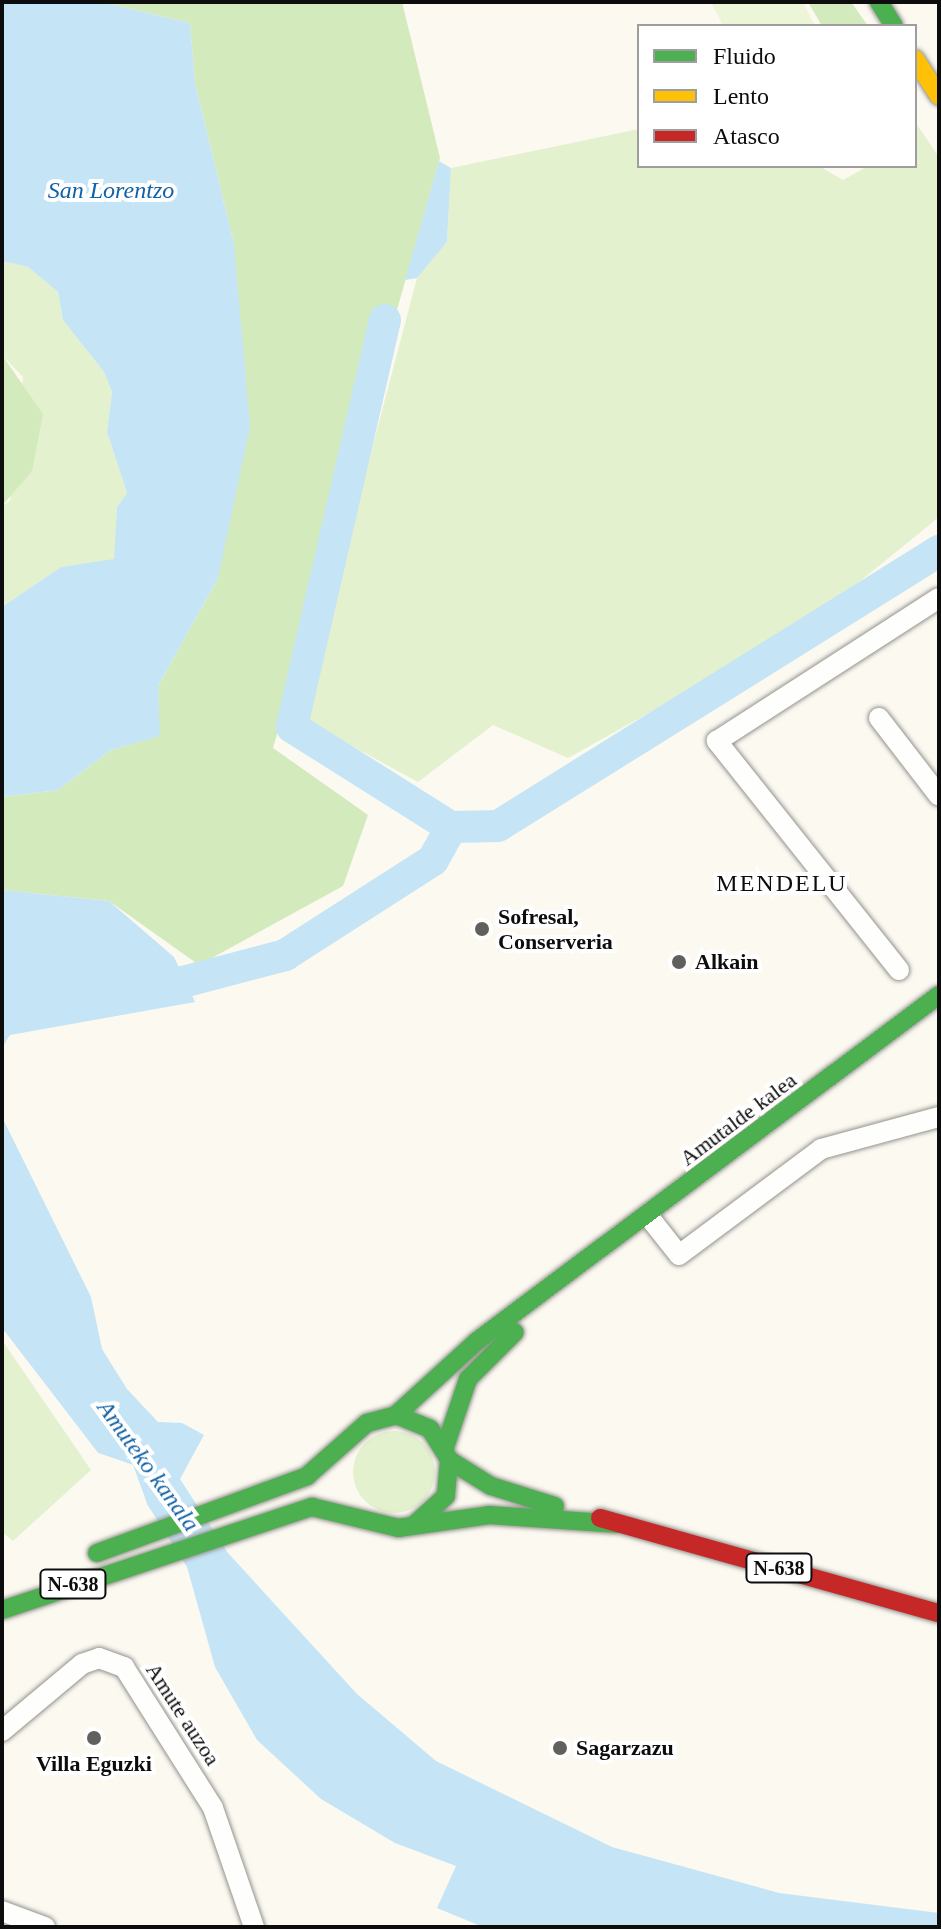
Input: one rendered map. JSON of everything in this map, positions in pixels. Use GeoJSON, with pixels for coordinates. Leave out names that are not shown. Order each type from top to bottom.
{"type":"FeatureCollection","features":[{"type":"Feature","properties":{"kind":"main road"},"geometry":{"type":"LineString","coordinates":[[879,2],[893,24]]}},
{"type":"Feature","properties":{"kind":"main road"},"geometry":{"type":"LineString","coordinates":[[917,62],[939,96]]}},
{"type":"Feature","properties":{"kind":"main road","name":"Amutalde kalea"},"geometry":{"type":"LineString","coordinates":[[396,1415],[477,1341],[566,1280],[939,995]]}},
{"type":"Feature","properties":{"kind":"main road","name":"Amutalde kalea"},"geometry":{"type":"LineString","coordinates":[[447,1453],[468,1379],[566,1280]]}},
{"type":"Feature","properties":{"kind":"main road","name":"N-638"},"geometry":{"type":"LineString","coordinates":[[2,1592],[137,1536],[307,1476],[367,1423],[396,1415],[420,1421],[447,1453],[491,1486],[939,1613]]}},
{"type":"Feature","properties":{"kind":"main road"},"geometry":{"type":"LineString","coordinates":[[346,1442],[341,1484],[358,1515]]}},
{"type":"Feature","properties":{"kind":"main road"},"geometry":{"type":"LineString","coordinates":[[415,1524],[446,1496],[447,1453]]}},
{"type":"Feature","properties":{"kind":"main road","name":"N-638"},"geometry":{"type":"LineString","coordinates":[[2,1610],[256,1520],[312,1507],[358,1515],[382,1527],[489,1515],[619,1524]]}},
{"type":"Feature","properties":{"kind":"street"},"geometry":{"type":"LineString","coordinates":[[899,970],[717,741],[939,598]]}},
{"type":"Feature","properties":{"kind":"street"},"geometry":{"type":"LineString","coordinates":[[879,718],[939,796]]}},
{"type":"Feature","properties":{"kind":"street"},"geometry":{"type":"LineString","coordinates":[[649,1217],[679,1255],[821,1149],[939,1117]]}},
{"type":"Feature","properties":{"kind":"street","name":"Amute auzoa"},"geometry":{"type":"LineString","coordinates":[[2,1731],[82,1664],[99,1658],[124,1667],[213,1808],[254,1927]]}},
{"type":"Feature","properties":{"kind":"street"},"geometry":{"type":"LineString","coordinates":[[2,1911],[45,1927]]}},
{"type":"Feature","properties":{"kind":"green space"},"geometry":{"type":"Polygon","coordinates":[[[101,2],[402,2],[440,158],[273,748],[368,815],[343,886],[199,965],[109,901],[2,890],[2,797],[58,790],[111,750],[159,736],[158,686],[218,578],[234,244],[195,83],[190,23],[101,2]]]}},
{"type":"Feature","properties":{"kind":"green space"},"geometry":{"type":"Polygon","coordinates":[[[711,2],[803,2],[814,24],[722,24],[711,2]]]}},
{"type":"Feature","properties":{"kind":"green space"},"geometry":{"type":"Polygon","coordinates":[[[808,2],[851,2],[867,24],[821,24],[808,2]]]}},
{"type":"Feature","properties":{"kind":"green space"},"geometry":{"type":"Polygon","coordinates":[[[917,125],[939,157],[939,517],[805,626],[568,758],[493,725],[418,782],[301,718],[417,278],[447,242],[451,168],[637,129],[637,168],[822,168],[843,180],[864,168],[917,168],[917,125]]]}},
{"type":"Feature","properties":{"kind":"green space"},"geometry":{"type":"Polygon","coordinates":[[[2,261],[28,267],[58,292],[63,320],[104,372],[112,392],[107,432],[127,493],[117,507],[115,560],[61,567],[2,607],[2,506],[10,501],[23,377],[2,355],[2,261]]]}},
{"type":"Feature","properties":{"kind":"green space"},"geometry":{"type":"Polygon","coordinates":[[[2,355],[43,414],[32,471],[2,506],[2,355]]]}},
{"type":"Feature","properties":{"kind":"green space"},"geometry":{"type":"Polygon","coordinates":[[[2,1340],[91,1470],[13,1541],[2,1532],[2,1340]]]}},
{"type":"Feature","properties":{"kind":"green space"},"geometry":{"type":"Polygon","coordinates":[[[394,1431],[410,1435],[423,1443],[431,1456],[435,1472],[431,1488],[423,1501],[410,1509],[394,1513],[378,1509],[365,1501],[357,1488],[353,1472],[357,1456],[365,1443],[378,1435],[394,1431]]]}},
{"type":"Feature","properties":{"kind":"water","name":"San Lorentzo"},"geometry":{"type":"Polygon","coordinates":[[[2,2],[101,2],[190,23],[195,83],[234,244],[250,426],[218,578],[158,686],[160,736],[111,750],[58,790],[2,797],[2,607],[61,567],[114,559],[117,507],[127,493],[107,432],[112,392],[104,372],[63,320],[58,292],[28,267],[2,261],[2,2]]]}},
{"type":"Feature","properties":{"kind":"water"},"geometry":{"type":"Polygon","coordinates":[[[439,161],[451,168],[447,242],[417,278],[405,280],[439,161]]]}},
{"type":"Feature","properties":{"kind":"water"},"geometry":{"type":"Polygon","coordinates":[[[2,890],[109,901],[174,957],[195,1002],[10,1035],[2,1048],[2,890]]]}},
{"type":"Feature","properties":{"kind":"water","name":"Amuteko kanala"},"geometry":{"type":"Polygon","coordinates":[[[2,1117],[91,1297],[102,1349],[127,1389],[158,1422],[182,1423],[204,1435],[180,1479],[228,1553],[357,1694],[436,1761],[612,1847],[779,1893],[939,1913],[939,1927],[483,1927],[437,1908],[456,1866],[395,1843],[321,1799],[257,1740],[215,1667],[187,1567],[147,1504],[133,1465],[98,1453],[2,1328],[2,1117]]]}},
{"type":"Feature","properties":{"kind":"pier"},"geometry":{"type":"Polygon","coordinates":[[[2,1328],[98,1453],[133,1465],[147,1504],[130,1469],[96,1456],[47,1401],[2,1328]]]}},
{"type":"Feature","properties":{"kind":"waterway"},"geometry":{"type":"LineString","coordinates":[[385,320],[292,727],[451,827]]}},
{"type":"Feature","properties":{"kind":"waterway"},"geometry":{"type":"LineString","coordinates":[[140,984],[183,982],[285,955],[433,860],[451,827],[498,826],[939,551]]}},
{"type":"Feature","properties":{"kind":"traffic: fast"},"geometry":{"type":"LineString","coordinates":[[879,2],[893,24]]}},
{"type":"Feature","properties":{"kind":"traffic: fast"},"geometry":{"type":"LineString","coordinates":[[396,1415],[477,1341],[939,995]]}},
{"type":"Feature","properties":{"kind":"traffic: fast"},"geometry":{"type":"LineString","coordinates":[[445,1447],[468,1379],[515,1332]]}},
{"type":"Feature","properties":{"kind":"traffic: fast"},"geometry":{"type":"LineString","coordinates":[[97,1553],[307,1476],[367,1423],[396,1415],[430,1429],[449,1460],[446,1496],[415,1524]]}},
{"type":"Feature","properties":{"kind":"traffic: fast"},"geometry":{"type":"LineString","coordinates":[[449,1460],[491,1486],[555,1506]]}},
{"type":"Feature","properties":{"kind":"traffic: fast"},"geometry":{"type":"LineString","coordinates":[[2,1610],[312,1507],[398,1528],[489,1515],[619,1524]]}},
{"type":"Feature","properties":{"kind":"traffic: slow"},"geometry":{"type":"LineString","coordinates":[[917,62],[939,96]]}},
{"type":"Feature","properties":{"kind":"traffic: jam"},"geometry":{"type":"LineString","coordinates":[[600,1518],[939,1613]]}},
{"type":"Feature","properties":{"kind":"place","name":"Sofresal, Conserveria"},"geometry":{"type":"Point","coordinates":[482,929]}},
{"type":"Feature","properties":{"kind":"place","name":"Alkain"},"geometry":{"type":"Point","coordinates":[679,962]}},
{"type":"Feature","properties":{"kind":"place","name":"Villa Eguzki"},"geometry":{"type":"Point","coordinates":[94,1738]}},
{"type":"Feature","properties":{"kind":"place","name":"Sagarzazu"},"geometry":{"type":"Point","coordinates":[560,1748]}},
{"type":"Feature","properties":{"kind":"district","name":"MENDELU"},"geometry":{"type":"Point","coordinates":[782,884]}}]}
